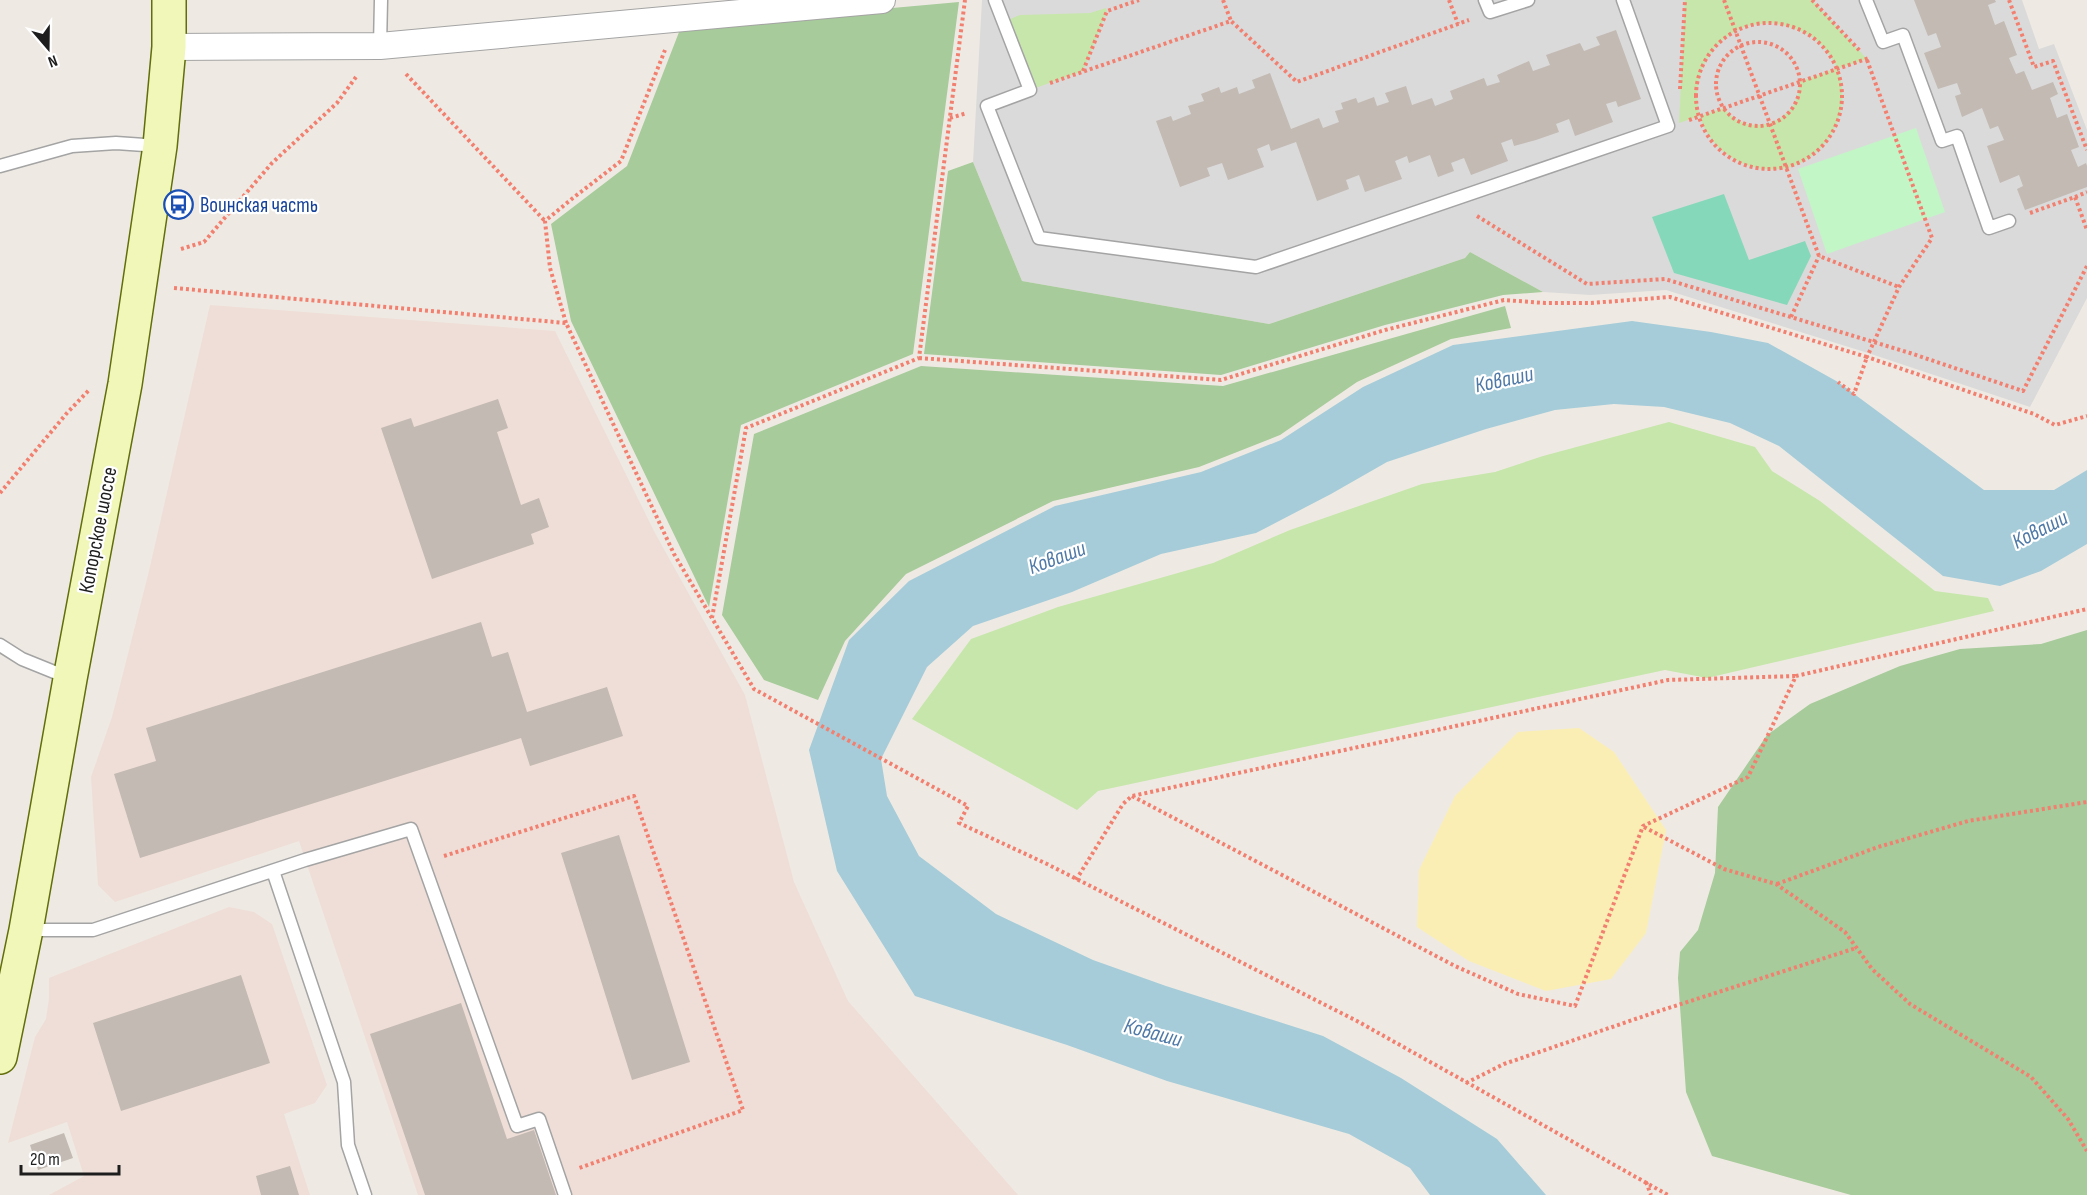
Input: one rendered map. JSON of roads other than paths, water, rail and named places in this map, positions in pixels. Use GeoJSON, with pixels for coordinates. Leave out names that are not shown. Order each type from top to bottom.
{"type":"FeatureCollection","features":[{"type":"Feature","properties":{"kind":"main road","name":"Копорское шоссе"},"geometry":{"type":"LineString","coordinates":[[0,1057],[26,930],[125,384],[160,146],[169,47],[170,3]]}},
{"type":"Feature","properties":{"kind":"street"},"geometry":{"type":"LineString","coordinates":[[169,47],[380,46],[882,0]]}},
{"type":"Feature","properties":{"kind":"lane"},"geometry":{"type":"LineString","coordinates":[[380,46],[381,0]]}},
{"type":"Feature","properties":{"kind":"lane"},"geometry":{"type":"LineString","coordinates":[[995,0],[1030,90],[987,106],[1039,238],[1256,267],[1673,124],[1623,0]]}},
{"type":"Feature","properties":{"kind":"lane"},"geometry":{"type":"LineString","coordinates":[[1485,0],[1490,12],[1527,0]]}},
{"type":"Feature","properties":{"kind":"lane"},"geometry":{"type":"LineString","coordinates":[[1866,0],[1883,42],[1903,35],[1942,141],[1957,136],[1989,228],[2009,221]]}},
{"type":"Feature","properties":{"kind":"lane"},"geometry":{"type":"LineString","coordinates":[[0,166],[72,146],[116,143],[160,146]]}},
{"type":"Feature","properties":{"kind":"lane"},"geometry":{"type":"LineString","coordinates":[[0,645],[22,659],[70,679]]}},
{"type":"Feature","properties":{"kind":"lane"},"geometry":{"type":"LineString","coordinates":[[26,930],[93,930],[411,829],[517,1126],[539,1119],[565,1195]]}},
{"type":"Feature","properties":{"kind":"lane"},"geometry":{"type":"LineString","coordinates":[[273,871],[344,1082],[348,1145],[365,1195]]}},
{"type":"Feature","properties":{"kind":"water","name":"Коваши"},"geometry":{"type":"Polygon","coordinates":[[[1632,321],[1768,343],[1838,382],[1984,490],[2054,490],[2087,470],[2087,544],[2041,571],[2000,586],[1943,576],[1779,446],[1730,423],[1664,407],[1614,404],[1555,410],[1486,429],[1387,462],[1256,533],[1161,554],[1072,592],[973,626],[927,667],[881,759],[887,796],[919,856],[996,914],[1093,960],[1323,1036],[1401,1078],[1497,1139],[1546,1195],[1430,1195],[1410,1168],[1349,1134],[1167,1081],[1067,1045],[915,996],[837,871],[809,750],[849,640],[909,581],[1055,506],[1201,472],[1281,440],[1363,387],[1453,345],[1632,321]]]}},
{"type":"Feature","properties":{"kind":"place","name":"Воинская часть"},"geometry":{"type":"Point","coordinates":[179,205]}}]}
